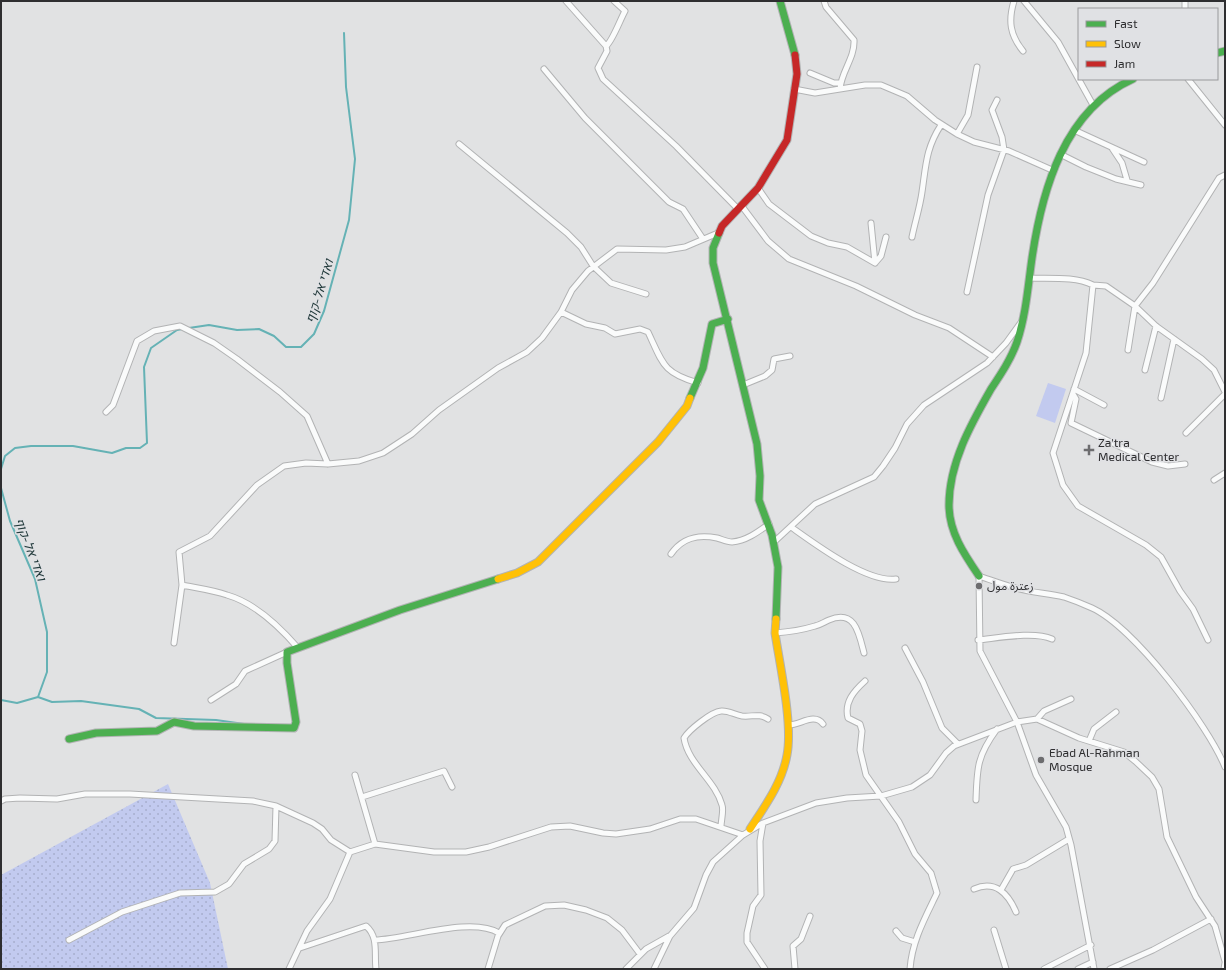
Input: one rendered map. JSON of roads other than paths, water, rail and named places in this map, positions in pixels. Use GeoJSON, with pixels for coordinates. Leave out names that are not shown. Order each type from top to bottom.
{"type":"FeatureCollection","features":[{"type":"Feature","properties":{"kind":"street"},"geometry":{"type":"LineString","coordinates":[[566,1],[606,46],[607,51],[598,68],[604,80],[740,207],[768,241],[789,259],[856,286],[915,315],[949,328],[993,357]]}},
{"type":"Feature","properties":{"kind":"street"},"geometry":{"type":"LineString","coordinates":[[606,46],[610,43],[616,27],[625,11],[614,1]]}},
{"type":"Feature","properties":{"kind":"street"},"geometry":{"type":"LineString","coordinates":[[750,829],[775,790],[787,755],[788,725],[775,633],[778,567],[774,542],[759,500],[760,476],[757,444],[728,319],[713,263],[713,248],[722,226],[758,188],[787,140],[794,89],[798,74],[796,58],[780,1]]}},
{"type":"Feature","properties":{"kind":"street"},"geometry":{"type":"LineString","coordinates":[[824,1],[826,7],[850,32],[854,40],[854,49],[840,83],[840,89]]}},
{"type":"Feature","properties":{"kind":"street"},"geometry":{"type":"LineString","coordinates":[[1014,1],[1011,11],[1010,29],[1013,37],[1023,51]]}},
{"type":"Feature","properties":{"kind":"street"},"geometry":{"type":"LineString","coordinates":[[1024,1],[1058,42],[1078,78]]}},
{"type":"Feature","properties":{"kind":"street"},"geometry":{"type":"LineString","coordinates":[[957,134],[968,115],[977,68]]}},
{"type":"Feature","properties":{"kind":"street"},"geometry":{"type":"LineString","coordinates":[[544,69],[585,118],[669,202],[683,209],[703,239]]}},
{"type":"Feature","properties":{"kind":"street"},"geometry":{"type":"LineString","coordinates":[[810,73],[834,84],[840,83]]}},
{"type":"Feature","properties":{"kind":"street"},"geometry":{"type":"LineString","coordinates":[[1079,80],[1093,105]]}},
{"type":"Feature","properties":{"kind":"street"},"geometry":{"type":"LineString","coordinates":[[1131,80],[1111,90],[1093,105],[1074,130],[1052,170],[1044,195],[1029,278],[1024,319],[1016,344],[962,443],[949,492],[951,521],[955,534],[970,565],[979,576],[1017,589],[1064,597],[1094,609],[1120,628],[1142,649],[1194,715],[1213,742],[1225,768]]}},
{"type":"Feature","properties":{"kind":"street"},"geometry":{"type":"LineString","coordinates":[[1189,80],[1225,125]]}},
{"type":"Feature","properties":{"kind":"street"},"geometry":{"type":"LineString","coordinates":[[794,89],[815,93],[865,85],[881,85],[907,96],[942,125],[957,134],[974,142],[1004,150],[1052,170]]}},
{"type":"Feature","properties":{"kind":"street"},"geometry":{"type":"LineString","coordinates":[[967,292],[988,195],[1004,150],[1002,137],[992,110],[997,100]]}},
{"type":"Feature","properties":{"kind":"street"},"geometry":{"type":"LineString","coordinates":[[912,237],[922,193],[925,160],[932,138],[942,125]]}},
{"type":"Feature","properties":{"kind":"street"},"geometry":{"type":"LineString","coordinates":[[1074,130],[1112,148],[1122,150],[1144,162]]}},
{"type":"Feature","properties":{"kind":"street"},"geometry":{"type":"LineString","coordinates":[[459,144],[567,233],[582,247],[593,266],[611,283],[646,294]]}},
{"type":"Feature","properties":{"kind":"street"},"geometry":{"type":"LineString","coordinates":[[1112,148],[1122,163],[1128,180]]}},
{"type":"Feature","properties":{"kind":"street"},"geometry":{"type":"LineString","coordinates":[[1060,154],[1086,167],[1116,179],[1128,180],[1141,185]]}},
{"type":"Feature","properties":{"kind":"street"},"geometry":{"type":"LineString","coordinates":[[1128,350],[1135,306],[1153,283],[1219,178],[1225,175]]}},
{"type":"Feature","properties":{"kind":"street"},"geometry":{"type":"LineString","coordinates":[[758,188],[769,204],[810,236],[828,244],[848,247],[875,263]]}},
{"type":"Feature","properties":{"kind":"street"},"geometry":{"type":"LineString","coordinates":[[871,223],[875,263]]}},
{"type":"Feature","properties":{"kind":"street"},"geometry":{"type":"LineString","coordinates":[[174,643],[182,585],[179,552],[210,536],[257,484],[284,466],[306,463],[328,464],[359,461],[383,453],[412,434],[439,410],[498,368],[527,352],[542,338],[561,312],[572,290],[593,266],[618,249],[666,250],[685,248],[718,233]]}},
{"type":"Feature","properties":{"kind":"street"},"geometry":{"type":"LineString","coordinates":[[875,263],[881,256],[886,237]]}},
{"type":"Feature","properties":{"kind":"street"},"geometry":{"type":"LineString","coordinates":[[1029,278],[1073,280],[1086,282],[1093,285],[1106,286],[1135,306],[1156,326],[1202,359],[1214,370],[1225,393],[1186,433]]}},
{"type":"Feature","properties":{"kind":"street"},"geometry":{"type":"LineString","coordinates":[[1093,285],[1086,354],[1054,453],[1063,485],[1078,506],[1146,545],[1161,557],[1180,591],[1193,609],[1208,640]]}},
{"type":"Feature","properties":{"kind":"street"},"geometry":{"type":"LineString","coordinates":[[561,312],[586,324],[605,328],[615,334],[640,329],[648,332],[664,366],[678,377],[698,383]]}},
{"type":"Feature","properties":{"kind":"street"},"geometry":{"type":"LineString","coordinates":[[211,700],[236,684],[245,671],[287,652],[400,610],[528,568],[538,562],[658,442],[687,406],[698,383],[703,368],[712,324],[728,319]]}},
{"type":"Feature","properties":{"kind":"street"},"geometry":{"type":"LineString","coordinates":[[774,542],[815,504],[874,477],[887,460],[915,413],[924,405],[987,363],[1024,319]]}},
{"type":"Feature","properties":{"kind":"street"},"geometry":{"type":"LineString","coordinates":[[106,412],[113,405],[137,341],[154,331],[180,326],[214,343],[237,359],[280,392],[307,416],[328,464]]}},
{"type":"Feature","properties":{"kind":"street"},"geometry":{"type":"LineString","coordinates":[[1145,370],[1156,326]]}},
{"type":"Feature","properties":{"kind":"street"},"geometry":{"type":"LineString","coordinates":[[1161,398],[1174,339]]}},
{"type":"Feature","properties":{"kind":"street"},"geometry":{"type":"LineString","coordinates":[[743,385],[765,376],[772,370],[774,359],[790,356]]}},
{"type":"Feature","properties":{"kind":"street"},"geometry":{"type":"LineString","coordinates":[[1074,392],[1104,405]]}},
{"type":"Feature","properties":{"kind":"street"},"geometry":{"type":"LineString","coordinates":[[1074,392],[1076,399],[1071,423],[1152,462],[1168,466],[1185,464]]}},
{"type":"Feature","properties":{"kind":"street"},"geometry":{"type":"LineString","coordinates":[[1214,480],[1225,473]]}},
{"type":"Feature","properties":{"kind":"street"},"geometry":{"type":"LineString","coordinates":[[671,554],[677,545],[691,537],[709,536],[732,542],[750,537],[768,524]]}},
{"type":"Feature","properties":{"kind":"street"},"geometry":{"type":"LineString","coordinates":[[791,527],[836,558],[886,580],[896,579]]}},
{"type":"Feature","properties":{"kind":"street"},"geometry":{"type":"LineString","coordinates":[[979,576],[978,640],[980,651],[1017,722],[1036,775],[1066,827],[1091,945],[1094,969]]}},
{"type":"Feature","properties":{"kind":"street"},"geometry":{"type":"LineString","coordinates":[[182,585],[228,595],[248,604],[272,622],[298,648]]}},
{"type":"Feature","properties":{"kind":"street"},"geometry":{"type":"LineString","coordinates":[[775,633],[817,626],[830,619],[844,616],[850,618],[856,629],[864,653]]}},
{"type":"Feature","properties":{"kind":"street"},"geometry":{"type":"LineString","coordinates":[[978,640],[1023,636],[1047,636],[1052,639]]}},
{"type":"Feature","properties":{"kind":"street"},"geometry":{"type":"LineString","coordinates":[[905,648],[923,682],[942,728],[958,744]]}},
{"type":"Feature","properties":{"kind":"street"},"geometry":{"type":"LineString","coordinates":[[69,739],[96,733],[157,731],[174,722],[194,726],[294,728],[296,722],[287,663],[287,652]]}},
{"type":"Feature","properties":{"kind":"street"},"geometry":{"type":"LineString","coordinates":[[865,681],[855,690],[847,704],[847,711],[848,718],[860,724],[862,731],[860,750],[861,759],[866,776],[899,822],[915,854],[934,879],[937,893],[919,928],[911,955],[910,969]]}},
{"type":"Feature","properties":{"kind":"street"},"geometry":{"type":"LineString","coordinates":[[1037,719],[1044,711],[1071,699]]}},
{"type":"Feature","properties":{"kind":"street"},"geometry":{"type":"LineString","coordinates":[[721,827],[722,806],[717,793],[687,749],[684,738],[688,732],[709,716],[719,711],[742,716],[759,714],[768,719]]}},
{"type":"Feature","properties":{"kind":"street"},"geometry":{"type":"LineString","coordinates":[[1089,741],[1094,729],[1116,712]]}},
{"type":"Feature","properties":{"kind":"street"},"geometry":{"type":"LineString","coordinates":[[788,725],[794,725],[816,718],[823,724]]}},
{"type":"Feature","properties":{"kind":"street"},"geometry":{"type":"LineString","coordinates":[[654,969],[670,936],[694,908],[706,875],[713,862],[750,829],[816,803],[847,798],[881,796],[912,787],[930,775],[946,753],[958,744],[998,728],[1017,722],[1037,719],[1089,741],[1124,752],[1152,777],[1159,789],[1167,836],[1196,897],[1211,918],[1221,941],[1225,962],[1224,969]]}},
{"type":"Feature","properties":{"kind":"street"},"geometry":{"type":"LineString","coordinates":[[976,800],[977,768],[987,743],[998,728]]}},
{"type":"Feature","properties":{"kind":"street"},"geometry":{"type":"LineString","coordinates":[[362,798],[402,783],[444,771],[452,787]]}},
{"type":"Feature","properties":{"kind":"street"},"geometry":{"type":"LineString","coordinates":[[355,775],[375,844]]}},
{"type":"Feature","properties":{"kind":"street"},"geometry":{"type":"LineString","coordinates":[[1,801],[5,799],[20,798],[57,799],[85,794],[130,794],[253,801],[276,806],[313,823],[322,829],[331,840],[350,852]]}},
{"type":"Feature","properties":{"kind":"street"},"geometry":{"type":"LineString","coordinates":[[69,940],[122,912],[180,893],[215,892],[229,884],[244,864],[269,849],[276,841],[276,806]]}},
{"type":"Feature","properties":{"kind":"street"},"geometry":{"type":"LineString","coordinates":[[289,969],[307,931],[330,899],[350,852],[375,844],[434,852],[466,852],[489,847],[551,827],[570,826],[603,833],[616,834],[650,829],[680,819],[696,820],[743,835]]}},
{"type":"Feature","properties":{"kind":"street"},"geometry":{"type":"LineString","coordinates":[[763,823],[760,841],[761,895],[753,906],[747,933],[747,942],[765,969]]}},
{"type":"Feature","properties":{"kind":"street"},"geometry":{"type":"LineString","coordinates":[[1001,890],[1013,869],[1026,864],[1069,839]]}},
{"type":"Feature","properties":{"kind":"street"},"geometry":{"type":"LineString","coordinates":[[974,889],[988,885],[1001,890],[1012,903],[1016,912]]}},
{"type":"Feature","properties":{"kind":"street"},"geometry":{"type":"LineString","coordinates":[[488,969],[499,933],[504,925],[544,906],[564,905],[586,910],[607,918],[622,930],[640,954]]}},
{"type":"Feature","properties":{"kind":"street"},"geometry":{"type":"LineString","coordinates":[[795,969],[793,946],[801,939],[810,916]]}},
{"type":"Feature","properties":{"kind":"street"},"geometry":{"type":"LineString","coordinates":[[1110,969],[1153,950],[1211,918]]}},
{"type":"Feature","properties":{"kind":"street"},"geometry":{"type":"LineString","coordinates":[[300,948],[366,926],[370,930],[375,940],[376,969]]}},
{"type":"Feature","properties":{"kind":"street"},"geometry":{"type":"LineString","coordinates":[[375,940],[473,926],[490,928],[499,933]]}},
{"type":"Feature","properties":{"kind":"street"},"geometry":{"type":"LineString","coordinates":[[994,930],[1006,969]]}},
{"type":"Feature","properties":{"kind":"street"},"geometry":{"type":"LineString","coordinates":[[896,931],[902,938],[915,942]]}},
{"type":"Feature","properties":{"kind":"street"},"geometry":{"type":"LineString","coordinates":[[626,969],[640,954],[670,936]]}},
{"type":"Feature","properties":{"kind":"street"},"geometry":{"type":"LineString","coordinates":[[1044,969],[1091,945]]}},
{"type":"Feature","properties":{"kind":"street"},"geometry":{"type":"LineString","coordinates":[[1078,969],[1093,962]]}},
{"type":"Feature","properties":{"kind":"waterway","name":"ואדי אל-קוף"},"geometry":{"type":"LineString","coordinates":[[189,328],[209,325],[237,330],[259,329],[274,336],[286,347],[301,347],[314,334],[324,311],[349,220],[355,159],[346,87],[344,33]]}},
{"type":"Feature","properties":{"kind":"waterway","name":"ואדי אל-קוף"},"geometry":{"type":"LineString","coordinates":[[1,469],[5,456],[15,448],[31,446],[73,446],[112,453],[126,448],[140,448],[147,443],[144,367],[151,348],[177,330],[182,329]]}},
{"type":"Feature","properties":{"kind":"waterway","name":"ואדי אל-קוף"},"geometry":{"type":"LineString","coordinates":[[1,488],[10,521],[35,579],[47,632],[47,672],[38,697],[17,703],[1,700]]}},
{"type":"Feature","properties":{"kind":"waterway"},"geometry":{"type":"LineString","coordinates":[[38,697],[52,702],[81,701],[139,709],[156,718],[216,720],[244,724]]}},
{"type":"Feature","properties":{"kind":"place","name":"Za'tra Medical Center"},"geometry":{"type":"Point","coordinates":[1089,450]}},
{"type":"Feature","properties":{"kind":"place","name":"زعترة مول"},"geometry":{"type":"Point","coordinates":[979,586]}},
{"type":"Feature","properties":{"kind":"place","name":"Ebad Al-Rahman Mosque"},"geometry":{"type":"Point","coordinates":[1041,760]}}]}
